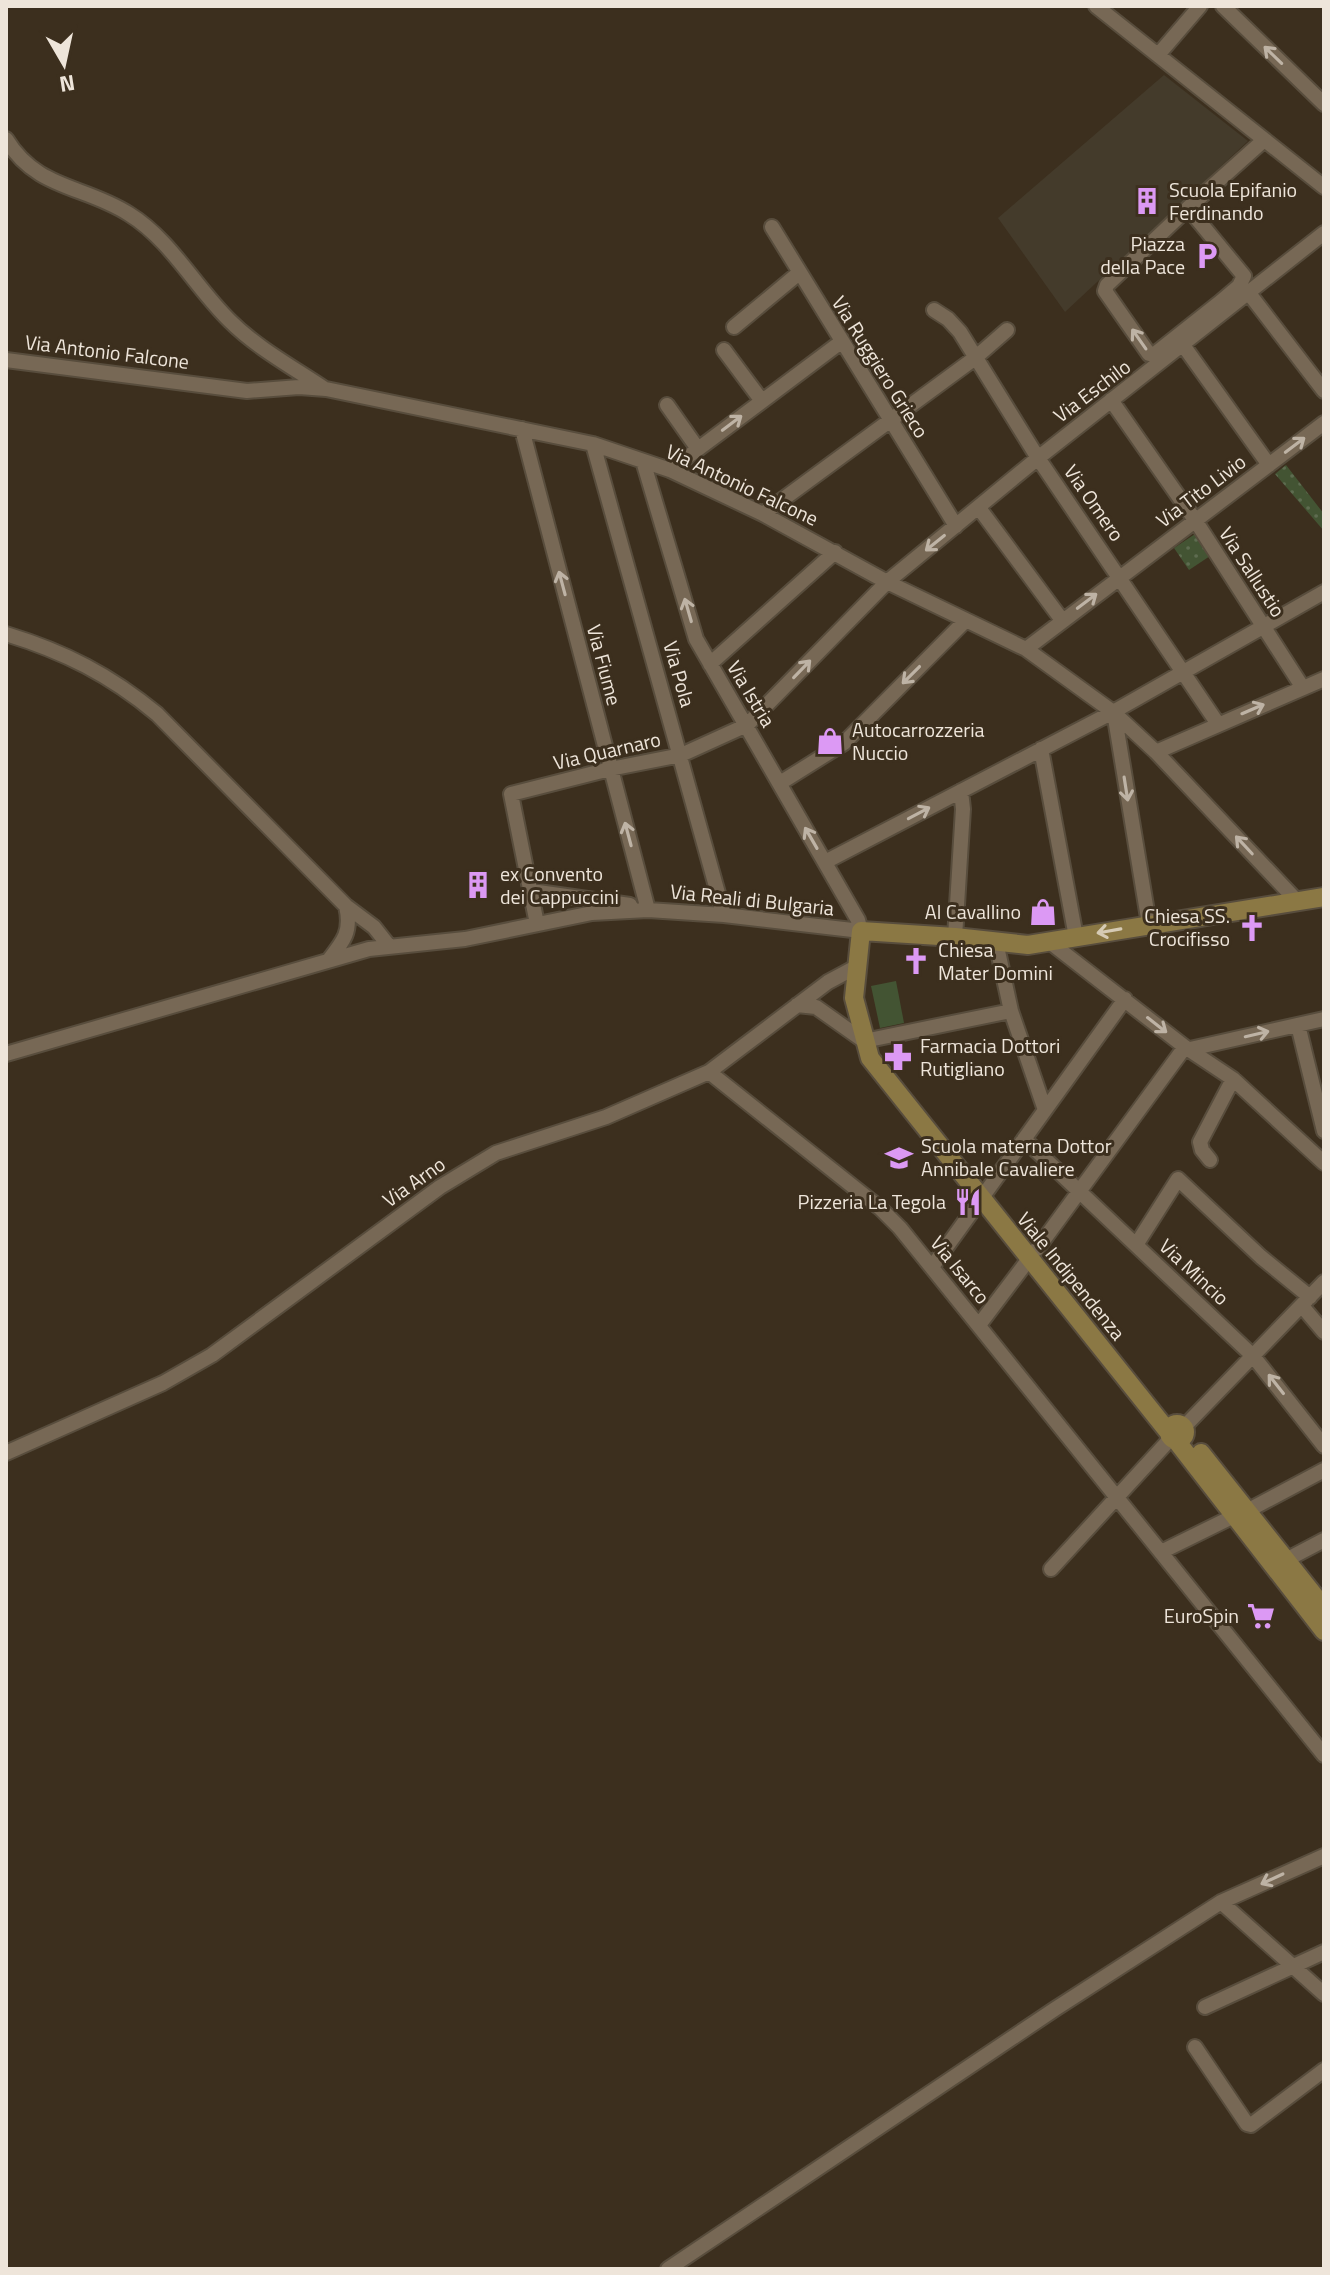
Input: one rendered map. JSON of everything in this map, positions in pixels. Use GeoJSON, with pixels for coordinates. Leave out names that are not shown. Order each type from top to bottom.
{"type":"FeatureCollection","features":[{"type":"Feature","properties":{"kind":"main road"},"geometry":{"type":"LineString","coordinates":[[861,931],[1028,945],[1324,897]]}},
{"type":"Feature","properties":{"kind":"main road","name":"Viale Indipendenza"},"geometry":{"type":"LineString","coordinates":[[861,931],[854,998],[870,1058],[985,1194],[1177,1432],[1241,1513],[1324,1631]]}},
{"type":"Feature","properties":{"kind":"main road","name":"Viale Indipendenza"},"geometry":{"type":"LineString","coordinates":[[1241,1513],[1286,1560],[1324,1608]]}},
{"type":"Feature","properties":{"kind":"street"},"geometry":{"type":"LineString","coordinates":[[1096,6],[1324,187]]}},
{"type":"Feature","properties":{"kind":"street"},"geometry":{"type":"LineString","coordinates":[[1158,55],[1200,6]]}},
{"type":"Feature","properties":{"kind":"street"},"geometry":{"type":"LineString","coordinates":[[1223,6],[1324,104]]}},
{"type":"Feature","properties":{"kind":"street"},"geometry":{"type":"LineString","coordinates":[[6,139],[30,169],[130,214],[159,237],[230,322],[326,389]]}},
{"type":"Feature","properties":{"kind":"street"},"geometry":{"type":"LineString","coordinates":[[1188,208],[1244,276],[1222,307],[1156,353],[1149,354],[1105,291],[1107,285],[1188,208],[1264,140]]}},
{"type":"Feature","properties":{"kind":"street","name":"Via Ruggiero Grieco"},"geometry":{"type":"LineString","coordinates":[[772,227],[956,526]]}},
{"type":"Feature","properties":{"kind":"street","name":"Via Eschilo"},"geometry":{"type":"LineString","coordinates":[[887,582],[1038,458],[1183,345],[1222,307],[1248,292],[1324,233]]}},
{"type":"Feature","properties":{"kind":"street"},"geometry":{"type":"LineString","coordinates":[[734,327],[799,273]]}},
{"type":"Feature","properties":{"kind":"street"},"geometry":{"type":"LineString","coordinates":[[1248,292],[1324,391]]}},
{"type":"Feature","properties":{"kind":"street","name":"Via Omero"},"geometry":{"type":"LineString","coordinates":[[934,310],[960,332],[1038,458],[1218,724]]}},
{"type":"Feature","properties":{"kind":"street"},"geometry":{"type":"LineString","coordinates":[[763,514],[975,358],[1007,330]]}},
{"type":"Feature","properties":{"kind":"street"},"geometry":{"type":"LineString","coordinates":[[670,470],[841,342]]}},
{"type":"Feature","properties":{"kind":"street"},"geometry":{"type":"LineString","coordinates":[[1183,345],[1269,465]]}},
{"type":"Feature","properties":{"kind":"street"},"geometry":{"type":"LineString","coordinates":[[724,350],[762,401]]}},
{"type":"Feature","properties":{"kind":"street","name":"Via Antonio Falcone"},"geometry":{"type":"LineString","coordinates":[[6,360],[247,391],[299,387],[326,389],[593,444],[670,470],[763,514],[887,582],[1026,649],[1113,712],[1156,752],[1297,901]]}},
{"type":"Feature","properties":{"kind":"street","name":"Via Sallustio"},"geometry":{"type":"LineString","coordinates":[[1111,400],[1195,520],[1303,688]]}},
{"type":"Feature","properties":{"kind":"street"},"geometry":{"type":"LineString","coordinates":[[667,405],[698,449]]}},
{"type":"Feature","properties":{"kind":"street","name":"Via Tito Livio"},"geometry":{"type":"LineString","coordinates":[[1026,649],[1324,423]]}},
{"type":"Feature","properties":{"kind":"street","name":"Via Fiume"},"geometry":{"type":"LineString","coordinates":[[522,429],[643,910]]}},
{"type":"Feature","properties":{"kind":"street","name":"Via Pola"},"geometry":{"type":"LineString","coordinates":[[593,444],[724,915]]}},
{"type":"Feature","properties":{"kind":"street","name":"Via Istria"},"geometry":{"type":"LineString","coordinates":[[643,461],[696,639],[858,920],[861,931]]}},
{"type":"Feature","properties":{"kind":"street"},"geometry":{"type":"LineString","coordinates":[[979,508],[1062,620]]}},
{"type":"Feature","properties":{"kind":"street"},"geometry":{"type":"LineString","coordinates":[[710,664],[835,552]]}},
{"type":"Feature","properties":{"kind":"street","name":"Via Quarnaro"},"geometry":{"type":"LineString","coordinates":[[531,891],[511,794],[681,755],[747,725],[887,582]]}},
{"type":"Feature","properties":{"kind":"street"},"geometry":{"type":"LineString","coordinates":[[825,862],[1113,712],[1324,592]]}},
{"type":"Feature","properties":{"kind":"street"},"geometry":{"type":"LineString","coordinates":[[780,783],[844,743],[966,620]]}},
{"type":"Feature","properties":{"kind":"street"},"geometry":{"type":"LineString","coordinates":[[6,634],[89,666],[131,692],[157,714],[346,906],[374,927],[389,946]]}},
{"type":"Feature","properties":{"kind":"street"},"geometry":{"type":"LineString","coordinates":[[1156,752],[1324,679]]}},
{"type":"Feature","properties":{"kind":"street"},"geometry":{"type":"LineString","coordinates":[[1113,712],[1149,924]]}},
{"type":"Feature","properties":{"kind":"street"},"geometry":{"type":"LineString","coordinates":[[1041,749],[1076,937]]}},
{"type":"Feature","properties":{"kind":"street"},"geometry":{"type":"LineString","coordinates":[[955,937],[963,809],[961,791]]}},
{"type":"Feature","properties":{"kind":"street"},"geometry":{"type":"LineString","coordinates":[[531,891],[537,924]]}},
{"type":"Feature","properties":{"kind":"street","name":"Via Reali di Bulgaria"},"geometry":{"type":"LineString","coordinates":[[531,891],[629,904],[643,910]]}},
{"type":"Feature","properties":{"kind":"street"},"geometry":{"type":"LineString","coordinates":[[346,906],[358,938],[369,949]]}},
{"type":"Feature","properties":{"kind":"street","name":"Via Reali di Bulgaria"},"geometry":{"type":"LineString","coordinates":[[6,1054],[369,949],[442,942],[592,913],[643,910],[724,915],[861,931]]}},
{"type":"Feature","properties":{"kind":"street"},"geometry":{"type":"LineString","coordinates":[[328,961],[343,941],[350,923]]}},
{"type":"Feature","properties":{"kind":"street"},"geometry":{"type":"LineString","coordinates":[[996,942],[1011,1011],[1045,1110]]}},
{"type":"Feature","properties":{"kind":"street"},"geometry":{"type":"LineString","coordinates":[[1051,943],[1233,1079],[1317,1149],[1324,1163]]}},
{"type":"Feature","properties":{"kind":"street","name":"Via Arno"},"geometry":{"type":"LineString","coordinates":[[6,1453],[163,1383],[212,1355],[440,1187],[496,1153],[606,1117],[709,1072],[828,982],[856,967]]}},
{"type":"Feature","properties":{"kind":"street"},"geometry":{"type":"LineString","coordinates":[[932,1267],[1125,999]]}},
{"type":"Feature","properties":{"kind":"street"},"geometry":{"type":"LineString","coordinates":[[797,1005],[816,1007],[864,1041],[1011,1011]]}},
{"type":"Feature","properties":{"kind":"street"},"geometry":{"type":"LineString","coordinates":[[979,1325],[1188,1048],[1324,1019]]}},
{"type":"Feature","properties":{"kind":"street"},"geometry":{"type":"LineString","coordinates":[[1298,1025],[1324,1131]]}},
{"type":"Feature","properties":{"kind":"street","name":"Via Isarco"},"geometry":{"type":"LineString","coordinates":[[709,1072],[880,1208],[932,1267],[1324,1755]]}},
{"type":"Feature","properties":{"kind":"street"},"geometry":{"type":"LineString","coordinates":[[1210,1160],[1200,1142],[1233,1079]]}},
{"type":"Feature","properties":{"kind":"street","name":"Via Mincio"},"geometry":{"type":"LineString","coordinates":[[1024,1139],[1253,1356],[1324,1446]]}},
{"type":"Feature","properties":{"kind":"street"},"geometry":{"type":"LineString","coordinates":[[1136,1245],[1178,1179],[1306,1301],[1324,1332]]}},
{"type":"Feature","properties":{"kind":"street"},"geometry":{"type":"LineString","coordinates":[[1051,1569],[1177,1432],[1324,1282]]}},
{"type":"Feature","properties":{"kind":"street"},"geometry":{"type":"LineString","coordinates":[[1161,1552],[1324,1470]]}},
{"type":"Feature","properties":{"kind":"street"},"geometry":{"type":"LineString","coordinates":[[1286,1560],[1324,1540]]}},
{"type":"Feature","properties":{"kind":"street"},"geometry":{"type":"LineString","coordinates":[[668,2269],[1055,2009],[1221,1902],[1324,1856]]}},
{"type":"Feature","properties":{"kind":"street"},"geometry":{"type":"LineString","coordinates":[[1221,1902],[1324,1994]]}},
{"type":"Feature","properties":{"kind":"street"},"geometry":{"type":"LineString","coordinates":[[1205,2007],[1324,1952]]}},
{"type":"Feature","properties":{"kind":"street"},"geometry":{"type":"LineString","coordinates":[[1195,2047],[1247,2124],[1251,2125],[1324,2070]]}},
{"type":"Feature","properties":{"kind":"shaded area"},"geometry":{"type":"Polygon","coordinates":[[[1164,75],[1248,141],[1065,312],[998,218],[1164,75]]]}},
{"type":"Feature","properties":{"kind":"green space"},"geometry":{"type":"Polygon","coordinates":[[[1286,465],[1324,514],[1324,531],[1275,474],[1286,465]]]}},
{"type":"Feature","properties":{"kind":"green space"},"geometry":{"type":"Polygon","coordinates":[[[1195,534],[1210,556],[1189,570],[1174,548],[1195,534]]]}},
{"type":"Feature","properties":{"kind":"green space"},"geometry":{"type":"Polygon","coordinates":[[[896,981],[904,1023],[880,1028],[871,986],[896,981]]]}},
{"type":"Feature","properties":{"kind":"place","name":"Scuola Epifanio Ferdinando"},"geometry":{"type":"Point","coordinates":[1147,201]}},
{"type":"Feature","properties":{"kind":"place","name":"Piazza della Pace"},"geometry":{"type":"Point","coordinates":[1207,256]}},
{"type":"Feature","properties":{"kind":"place","name":"Autocarrozzeria Nuccio"},"geometry":{"type":"Point","coordinates":[830,741]}},
{"type":"Feature","properties":{"kind":"place","name":"ex Convento dei Cappuccini"},"geometry":{"type":"Point","coordinates":[478,885]}},
{"type":"Feature","properties":{"kind":"place","name":"Al Cavallino"},"geometry":{"type":"Point","coordinates":[1043,912]}},
{"type":"Feature","properties":{"kind":"place","name":"Chiesa SS. Crocifisso"},"geometry":{"type":"Point","coordinates":[1252,928]}},
{"type":"Feature","properties":{"kind":"place","name":"Chiesa Mater Domini"},"geometry":{"type":"Point","coordinates":[916,961]}},
{"type":"Feature","properties":{"kind":"place","name":"Farmacia Dottori Rutigliano"},"geometry":{"type":"Point","coordinates":[898,1057]}},
{"type":"Feature","properties":{"kind":"place","name":"Scuola materna Dottor Annibale Cavaliere"},"geometry":{"type":"Point","coordinates":[899,1158]}},
{"type":"Feature","properties":{"kind":"place","name":"Pizzeria La Tegola"},"geometry":{"type":"Point","coordinates":[968,1202]}},
{"type":"Feature","properties":{"kind":"place","name":"EuroSpin"},"geometry":{"type":"Point","coordinates":[1261,1616]}}]}
